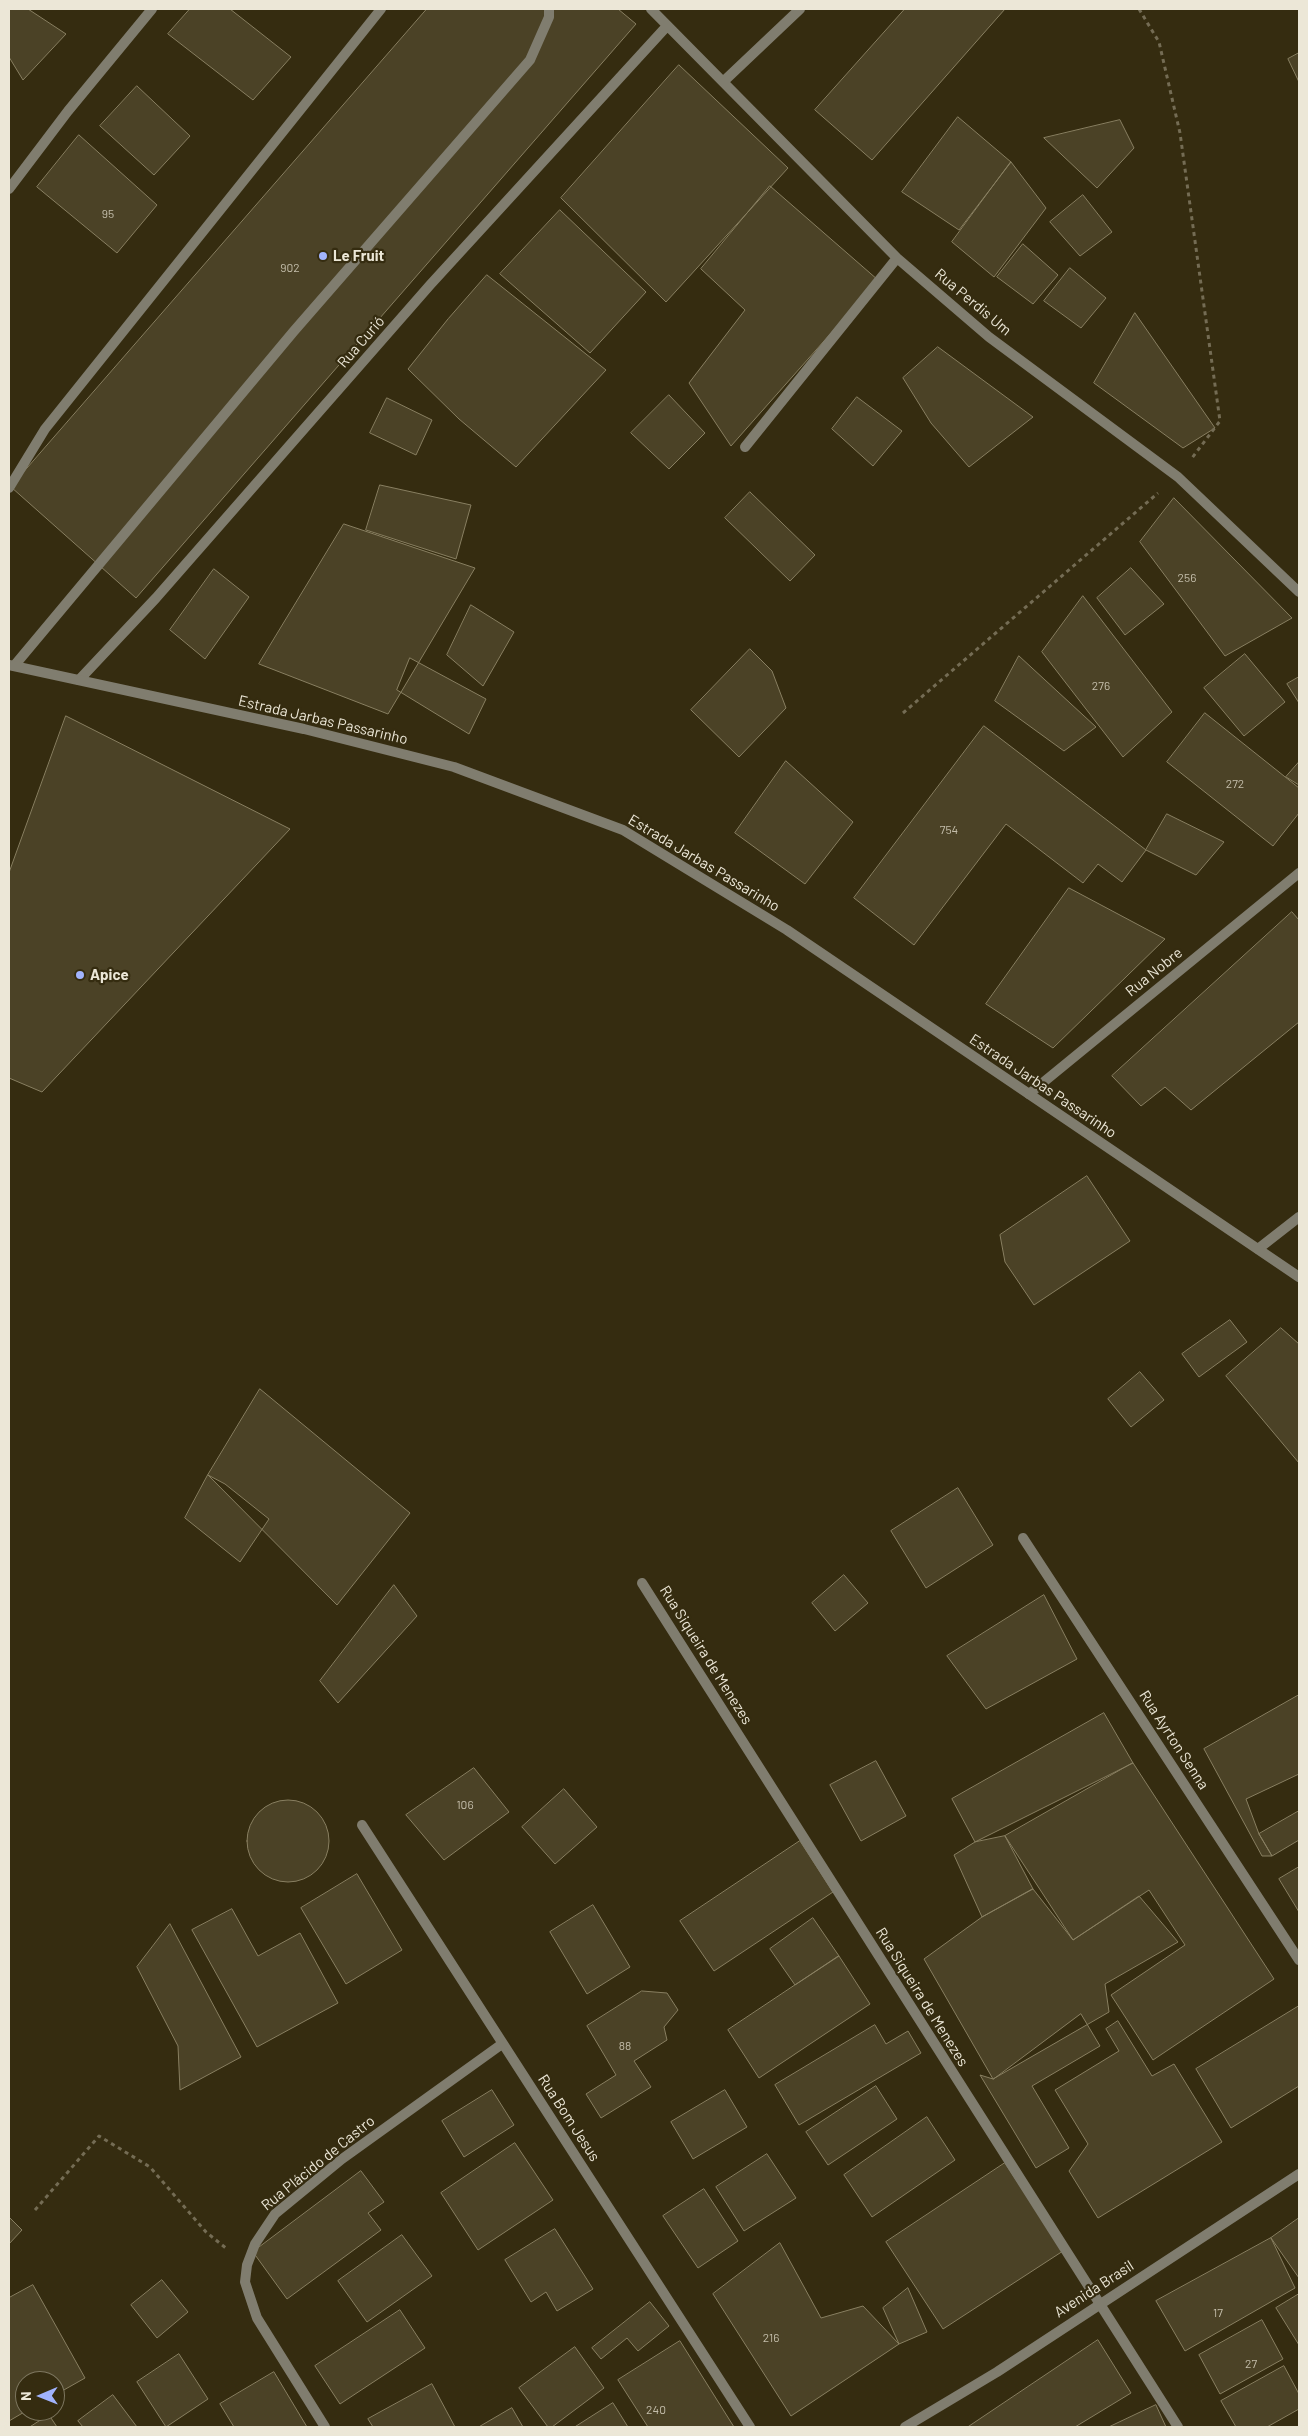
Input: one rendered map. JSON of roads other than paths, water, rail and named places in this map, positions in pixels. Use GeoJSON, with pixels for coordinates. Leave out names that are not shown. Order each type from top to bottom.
{"type":"FeatureCollection","features":[{"type":"Feature","properties":{"kind":"street"},"geometry":{"type":"LineString","coordinates":[[9,189],[68,111],[152,9]]}},
{"type":"Feature","properties":{"kind":"street"},"geometry":{"type":"LineString","coordinates":[[9,488],[45,429],[381,9]]}},
{"type":"Feature","properties":{"kind":"street"},"geometry":{"type":"LineString","coordinates":[[11,665],[294,331],[530,60],[549,17],[549,9]]}},
{"type":"Feature","properties":{"kind":"street","name":"Rua Perdis Um"},"geometry":{"type":"LineString","coordinates":[[651,9],[897,258],[989,337],[1178,477],[1299,592]]}},
{"type":"Feature","properties":{"kind":"street"},"geometry":{"type":"LineString","coordinates":[[724,81],[800,9]]}},
{"type":"Feature","properties":{"kind":"street","name":"Rua Curió"},"geometry":{"type":"LineString","coordinates":[[79,680],[156,598],[430,286],[667,26]]}},
{"type":"Feature","properties":{"kind":"street"},"geometry":{"type":"LineString","coordinates":[[745,447],[897,258]]}},
{"type":"Feature","properties":{"kind":"street","name":"Estrada Jarbas Passarinho"},"geometry":{"type":"LineString","coordinates":[[11,665],[304,729],[454,766],[623,830],[787,930],[1299,1277]]}},
{"type":"Feature","properties":{"kind":"street","name":"Rua Nobre"},"geometry":{"type":"LineString","coordinates":[[1029,1094],[1299,873]]}},
{"type":"Feature","properties":{"kind":"street"},"geometry":{"type":"LineString","coordinates":[[1258,1249],[1299,1217]]}},
{"type":"Feature","properties":{"kind":"street","name":"Rua Ayrton Senna"},"geometry":{"type":"LineString","coordinates":[[1023,1538],[1299,1960]]}},
{"type":"Feature","properties":{"kind":"street","name":"Rua Siqueira de Menezes"},"geometry":{"type":"LineString","coordinates":[[642,1583],[1098,2304],[1178,2427]]}},
{"type":"Feature","properties":{"kind":"street","name":"Rua Bom Jesus"},"geometry":{"type":"LineString","coordinates":[[362,1825],[750,2427]]}},
{"type":"Feature","properties":{"kind":"street","name":"Rua Plácido de Castro"},"geometry":{"type":"LineString","coordinates":[[325,2427],[257,2318],[245,2282],[247,2265],[255,2244],[275,2214],[342,2159],[502,2044]]}},
{"type":"Feature","properties":{"kind":"street","name":"Avenida Brasil"},"geometry":{"type":"LineString","coordinates":[[905,2427],[997,2372],[1299,2174]]}},
{"type":"Feature","properties":{"kind":"place","name":"Le Fruit"},"geometry":{"type":"Point","coordinates":[323,256]}},
{"type":"Feature","properties":{"kind":"place","name":"Apice"},"geometry":{"type":"Point","coordinates":[80,975]}}]}
